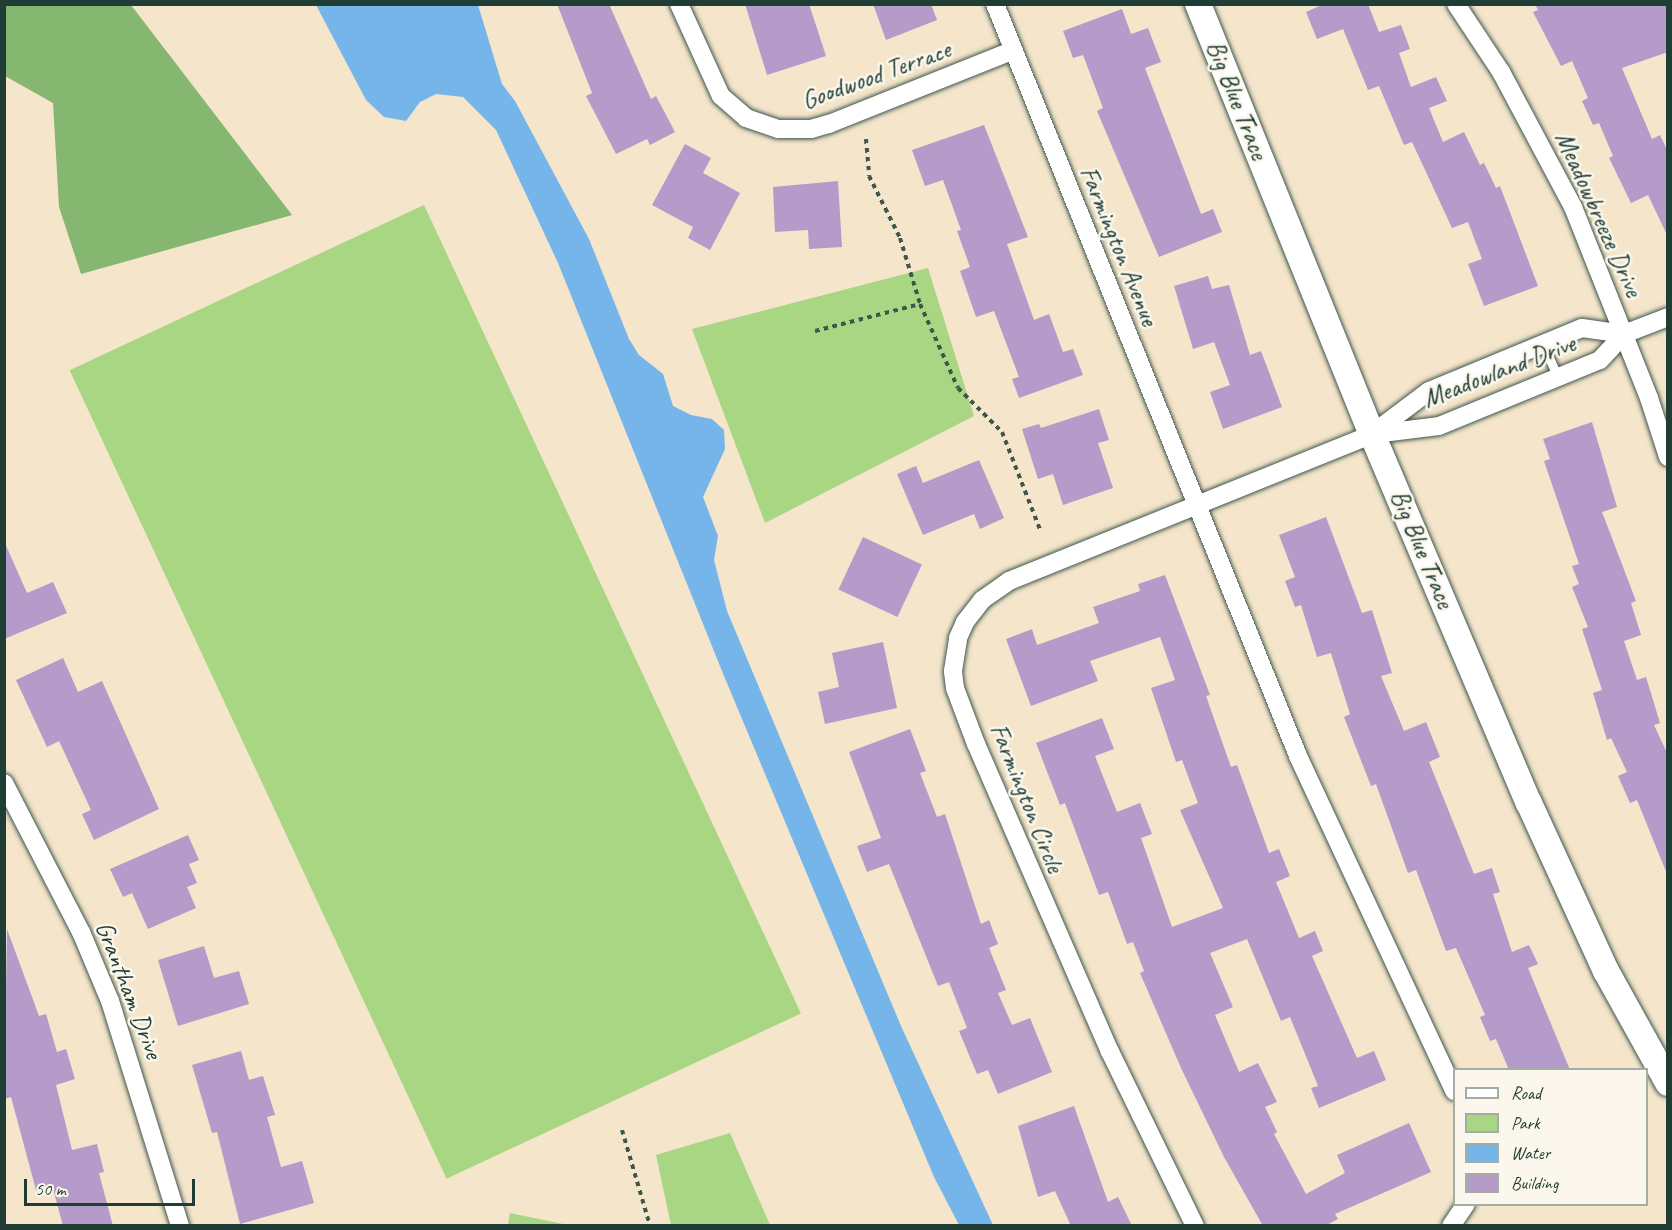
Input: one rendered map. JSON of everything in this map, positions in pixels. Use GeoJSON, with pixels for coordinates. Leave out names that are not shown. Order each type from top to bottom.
{"type":"FeatureCollection","features":[{"type":"Feature","properties":{"kind":"street","name":"Goodwood Terrace"},"geometry":{"type":"LineString","coordinates":[[679,4],[721,96],[746,118],[778,129],[811,129],[829,124],[1014,50]]}},
{"type":"Feature","properties":{"kind":"street","name":"Farmington Avenue"},"geometry":{"type":"LineString","coordinates":[[995,4],[1196,506]]}},
{"type":"Feature","properties":{"kind":"street","name":"Big Blue Trace"},"geometry":{"type":"LineString","coordinates":[[1198,4],[1372,434],[1529,803],[1606,971],[1668,1083]]}},
{"type":"Feature","properties":{"kind":"street","name":"Meadowbreeze Drive"},"geometry":{"type":"LineString","coordinates":[[1456,4],[1538,136],[1573,207],[1624,334],[1668,457]]}},
{"type":"Feature","properties":{"kind":"street","name":"Meadowland Drive"},"geometry":{"type":"LineString","coordinates":[[1372,434],[1439,426],[1600,360],[1624,334],[1668,316]]}},
{"type":"Feature","properties":{"kind":"street","name":"Meadowland Drive"},"geometry":{"type":"LineString","coordinates":[[1372,434],[1429,391],[1582,328],[1624,334]]}},
{"type":"Feature","properties":{"kind":"street","name":"Farmington Circle"},"geometry":{"type":"LineString","coordinates":[[1195,1226],[1036,889],[976,744],[955,687],[953,671],[965,622],[995,590],[1372,434]]}},
{"type":"Feature","properties":{"kind":"street"},"geometry":{"type":"LineString","coordinates":[[1196,506],[1298,756],[1453,1087]]}},
{"type":"Feature","properties":{"kind":"street","name":"Grantham Drive"},"geometry":{"type":"LineString","coordinates":[[4,783],[81,932],[110,1001],[180,1226]]}},
{"type":"Feature","properties":{"kind":"street"},"geometry":{"type":"LineString","coordinates":[[1451,1226],[1465,1206]]}},
{"type":"Feature","properties":{"kind":"lane"},"geometry":{"type":"LineString","coordinates":[[1543,344],[1558,377]]}},
{"type":"Feature","properties":{"kind":"path"},"geometry":{"type":"LineString","coordinates":[[866,139],[869,176],[900,238],[920,304],[957,388],[1002,432],[1041,532]]}},
{"type":"Feature","properties":{"kind":"path"},"geometry":{"type":"LineString","coordinates":[[815,331],[920,304]]}},
{"type":"Feature","properties":{"kind":"path"},"geometry":{"type":"LineString","coordinates":[[622,1130],[650,1226]]}},
{"type":"Feature","properties":{"kind":"green space"},"geometry":{"type":"Polygon","coordinates":[[[5,4],[131,5],[292,215],[81,274],[59,207],[53,103],[5,76],[5,4]]]}},
{"type":"Feature","properties":{"kind":"green space"},"geometry":{"type":"Polygon","coordinates":[[[424,205],[801,1013],[447,1179],[70,370],[424,205]]]}},
{"type":"Feature","properties":{"kind":"green space"},"geometry":{"type":"Polygon","coordinates":[[[928,268],[974,416],[765,523],[692,329],[928,268]]]}},
{"type":"Feature","properties":{"kind":"green space"},"geometry":{"type":"Polygon","coordinates":[[[730,1133],[770,1225],[671,1225],[656,1155],[730,1133]]]}},
{"type":"Feature","properties":{"kind":"green space"},"geometry":{"type":"Polygon","coordinates":[[[510,1213],[568,1225],[508,1225],[510,1213]]]}},
{"type":"Feature","properties":{"kind":"water"},"geometry":{"type":"Polygon","coordinates":[[[316,5],[478,5],[502,84],[515,101],[589,239],[629,339],[639,355],[663,374],[673,406],[691,415],[712,419],[724,430],[725,449],[703,497],[718,536],[714,560],[727,611],[901,1026],[993,1225],[959,1225],[934,1177],[724,676],[558,263],[496,130],[463,97],[436,94],[420,102],[406,121],[384,117],[366,100],[316,5]]]}},
{"type":"Feature","properties":{"kind":"building"},"geometry":{"type":"Polygon","coordinates":[[[557,4],[609,4],[651,99],[656,96],[675,132],[650,145],[647,139],[616,154],[586,96],[592,93],[557,4]]]}},
{"type":"Feature","properties":{"kind":"building"},"geometry":{"type":"Polygon","coordinates":[[[745,4],[809,4],[826,56],[767,75],[745,4]]]}},
{"type":"Feature","properties":{"kind":"building"},"geometry":{"type":"Polygon","coordinates":[[[873,4],[931,4],[937,20],[886,40],[873,4]]]}},
{"type":"Feature","properties":{"kind":"building"},"geometry":{"type":"Polygon","coordinates":[[[1324,4],[1368,4],[1379,32],[1401,25],[1410,49],[1399,53],[1411,87],[1436,77],[1447,101],[1429,108],[1443,142],[1464,132],[1480,165],[1484,163],[1496,188],[1500,186],[1538,286],[1484,306],[1468,264],[1482,259],[1468,222],[1452,228],[1412,142],[1404,145],[1379,86],[1368,90],[1343,29],[1317,39],[1306,12],[1324,4]]]}},
{"type":"Feature","properties":{"kind":"building"},"geometry":{"type":"Polygon","coordinates":[[[1535,4],[1668,4],[1668,52],[1622,68],[1652,139],[1660,135],[1668,152],[1668,237],[1648,195],[1631,203],[1609,158],[1613,156],[1599,123],[1593,125],[1582,101],[1588,98],[1572,61],[1561,66],[1533,12],[1538,10],[1535,4]]]}},
{"type":"Feature","properties":{"kind":"building"},"geometry":{"type":"Polygon","coordinates":[[[1122,9],[1131,34],[1148,28],[1161,62],[1145,68],[1201,214],[1213,209],[1222,232],[1159,257],[1097,111],[1103,108],[1083,55],[1073,58],[1063,31],[1122,9]]]}},
{"type":"Feature","properties":{"kind":"building"},"geometry":{"type":"Polygon","coordinates":[[[984,125],[1028,237],[1007,244],[1034,320],[1049,314],[1063,352],[1073,349],[1083,375],[1019,398],[1012,379],[1019,377],[994,311],[976,317],[960,271],[970,267],[957,231],[961,230],[943,180],[925,186],[912,150],[984,125]]]}},
{"type":"Feature","properties":{"kind":"building"},"geometry":{"type":"Polygon","coordinates":[[[685,144],[711,158],[703,173],[740,193],[710,250],[688,238],[693,227],[652,205],[685,144]]]}},
{"type":"Feature","properties":{"kind":"building"},"geometry":{"type":"Polygon","coordinates":[[[838,181],[842,247],[809,249],[808,230],[775,232],[773,187],[838,181]]]}},
{"type":"Feature","properties":{"kind":"building"},"geometry":{"type":"Polygon","coordinates":[[[1208,276],[1212,289],[1229,285],[1250,355],[1261,351],[1282,407],[1223,429],[1210,392],[1230,385],[1214,342],[1193,349],[1174,286],[1208,276]]]}},
{"type":"Feature","properties":{"kind":"building"},"geometry":{"type":"Polygon","coordinates":[[[1099,409],[1109,440],[1098,443],[1113,488],[1063,505],[1053,474],[1038,479],[1022,429],[1039,424],[1041,428],[1099,409]]]}},
{"type":"Feature","properties":{"kind":"building"},"geometry":{"type":"Polygon","coordinates":[[[1592,422],[1617,507],[1602,512],[1636,601],[1631,603],[1641,635],[1624,641],[1637,680],[1646,677],[1660,723],[1654,725],[1668,755],[1667,874],[1637,800],[1630,803],[1618,776],[1627,772],[1611,738],[1607,740],[1593,693],[1602,690],[1582,629],[1588,627],[1572,587],[1579,584],[1572,566],[1579,564],[1544,461],[1550,459],[1543,439],[1592,422]]]}},
{"type":"Feature","properties":{"kind":"building"},"geometry":{"type":"Polygon","coordinates":[[[979,460],[1004,518],[980,529],[974,514],[923,535],[897,474],[916,466],[923,483],[979,460]]]}},
{"type":"Feature","properties":{"kind":"building"},"geometry":{"type":"Polygon","coordinates":[[[1326,517],[1362,613],[1372,610],[1392,673],[1381,676],[1404,731],[1426,722],[1440,757],[1429,762],[1474,874],[1492,868],[1500,892],[1493,894],[1512,952],[1529,945],[1538,964],[1528,968],[1569,1068],[1508,1068],[1496,1039],[1490,1041],[1480,1017],[1485,1015],[1456,948],[1446,951],[1416,870],[1408,873],[1376,784],[1371,786],[1344,717],[1350,714],[1331,653],[1317,657],[1301,605],[1295,607],[1285,581],[1295,577],[1279,535],[1326,517]]]}},
{"type":"Feature","properties":{"kind":"building"},"geometry":{"type":"Polygon","coordinates":[[[863,537],[922,564],[897,617],[838,590],[863,537]]]}},
{"type":"Feature","properties":{"kind":"building"},"geometry":{"type":"Polygon","coordinates":[[[4,541],[27,593],[53,582],[67,613],[4,639],[4,541]]]}},
{"type":"Feature","properties":{"kind":"building"},"geometry":{"type":"Polygon","coordinates":[[[1165,575],[1210,695],[1206,696],[1231,767],[1237,765],[1269,853],[1279,849],[1290,876],[1276,882],[1299,938],[1315,931],[1323,951],[1312,956],[1357,1058],[1374,1051],[1386,1080],[1319,1108],[1311,1088],[1318,1086],[1290,1017],[1281,1021],[1247,939],[1210,953],[1233,1007],[1215,1015],[1239,1072],[1258,1063],[1277,1102],[1265,1107],[1277,1132],[1274,1134],[1306,1194],[1345,1173],[1337,1155],[1409,1123],[1431,1172],[1335,1214],[1338,1219],[1325,1226],[1263,1226],[1224,1157],[1181,1068],[1140,973],[1144,971],[1133,942],[1127,944],[1108,892],[1099,895],[1065,803],[1060,805],[1036,743],[1102,718],[1114,749],[1095,756],[1117,812],[1140,803],[1152,834],[1141,838],[1172,927],[1223,908],[1180,810],[1198,803],[1182,760],[1176,762],[1151,688],[1175,680],[1160,637],[1090,661],[1098,681],[1031,706],[1006,639],[1032,629],[1037,645],[1099,623],[1093,607],[1140,591],[1138,584],[1165,575]]]}},
{"type":"Feature","properties":{"kind":"building"},"geometry":{"type":"Polygon","coordinates":[[[883,642],[897,708],[825,724],[818,692],[839,687],[832,653],[883,642]]]}},
{"type":"Feature","properties":{"kind":"building"},"geometry":{"type":"Polygon","coordinates":[[[63,658],[78,692],[102,681],[159,809],[94,840],[82,814],[91,810],[59,741],[47,747],[16,680],[63,658]]]}},
{"type":"Feature","properties":{"kind":"building"},"geometry":{"type":"Polygon","coordinates":[[[910,729],[926,771],[920,773],[937,817],[945,814],[981,924],[989,920],[998,944],[989,948],[1006,990],[998,993],[1012,1025],[1030,1018],[1052,1072],[998,1094],[988,1070],[977,1074],[959,1031],[967,1028],[949,982],[938,986],[889,864],[867,872],[857,846],[881,838],[849,752],[910,729]]]}},
{"type":"Feature","properties":{"kind":"building"},"geometry":{"type":"Polygon","coordinates":[[[188,835],[199,860],[189,864],[197,883],[187,887],[196,908],[148,929],[132,893],[123,897],[110,869],[188,835]]]}},
{"type":"Feature","properties":{"kind":"building"},"geometry":{"type":"Polygon","coordinates":[[[7,929],[39,1016],[46,1014],[57,1052],[66,1049],[75,1079],[56,1085],[72,1150],[97,1144],[104,1172],[99,1173],[113,1226],[63,1226],[52,1185],[36,1190],[11,1097],[4,1099],[7,929]]]}},
{"type":"Feature","properties":{"kind":"building"},"geometry":{"type":"Polygon","coordinates":[[[204,946],[214,978],[239,971],[249,1004],[178,1026],[158,960],[204,946]]]}},
{"type":"Feature","properties":{"kind":"building"},"geometry":{"type":"Polygon","coordinates":[[[241,1051],[249,1080],[263,1076],[275,1115],[267,1117],[281,1167],[302,1161],[314,1203],[240,1224],[217,1132],[212,1133],[192,1065],[241,1051]]]}},
{"type":"Feature","properties":{"kind":"building"},"geometry":{"type":"Polygon","coordinates":[[[1074,1106],[1108,1202],[1118,1197],[1132,1226],[1071,1226],[1055,1191],[1038,1197],[1018,1126],[1074,1106]]]}}]}
